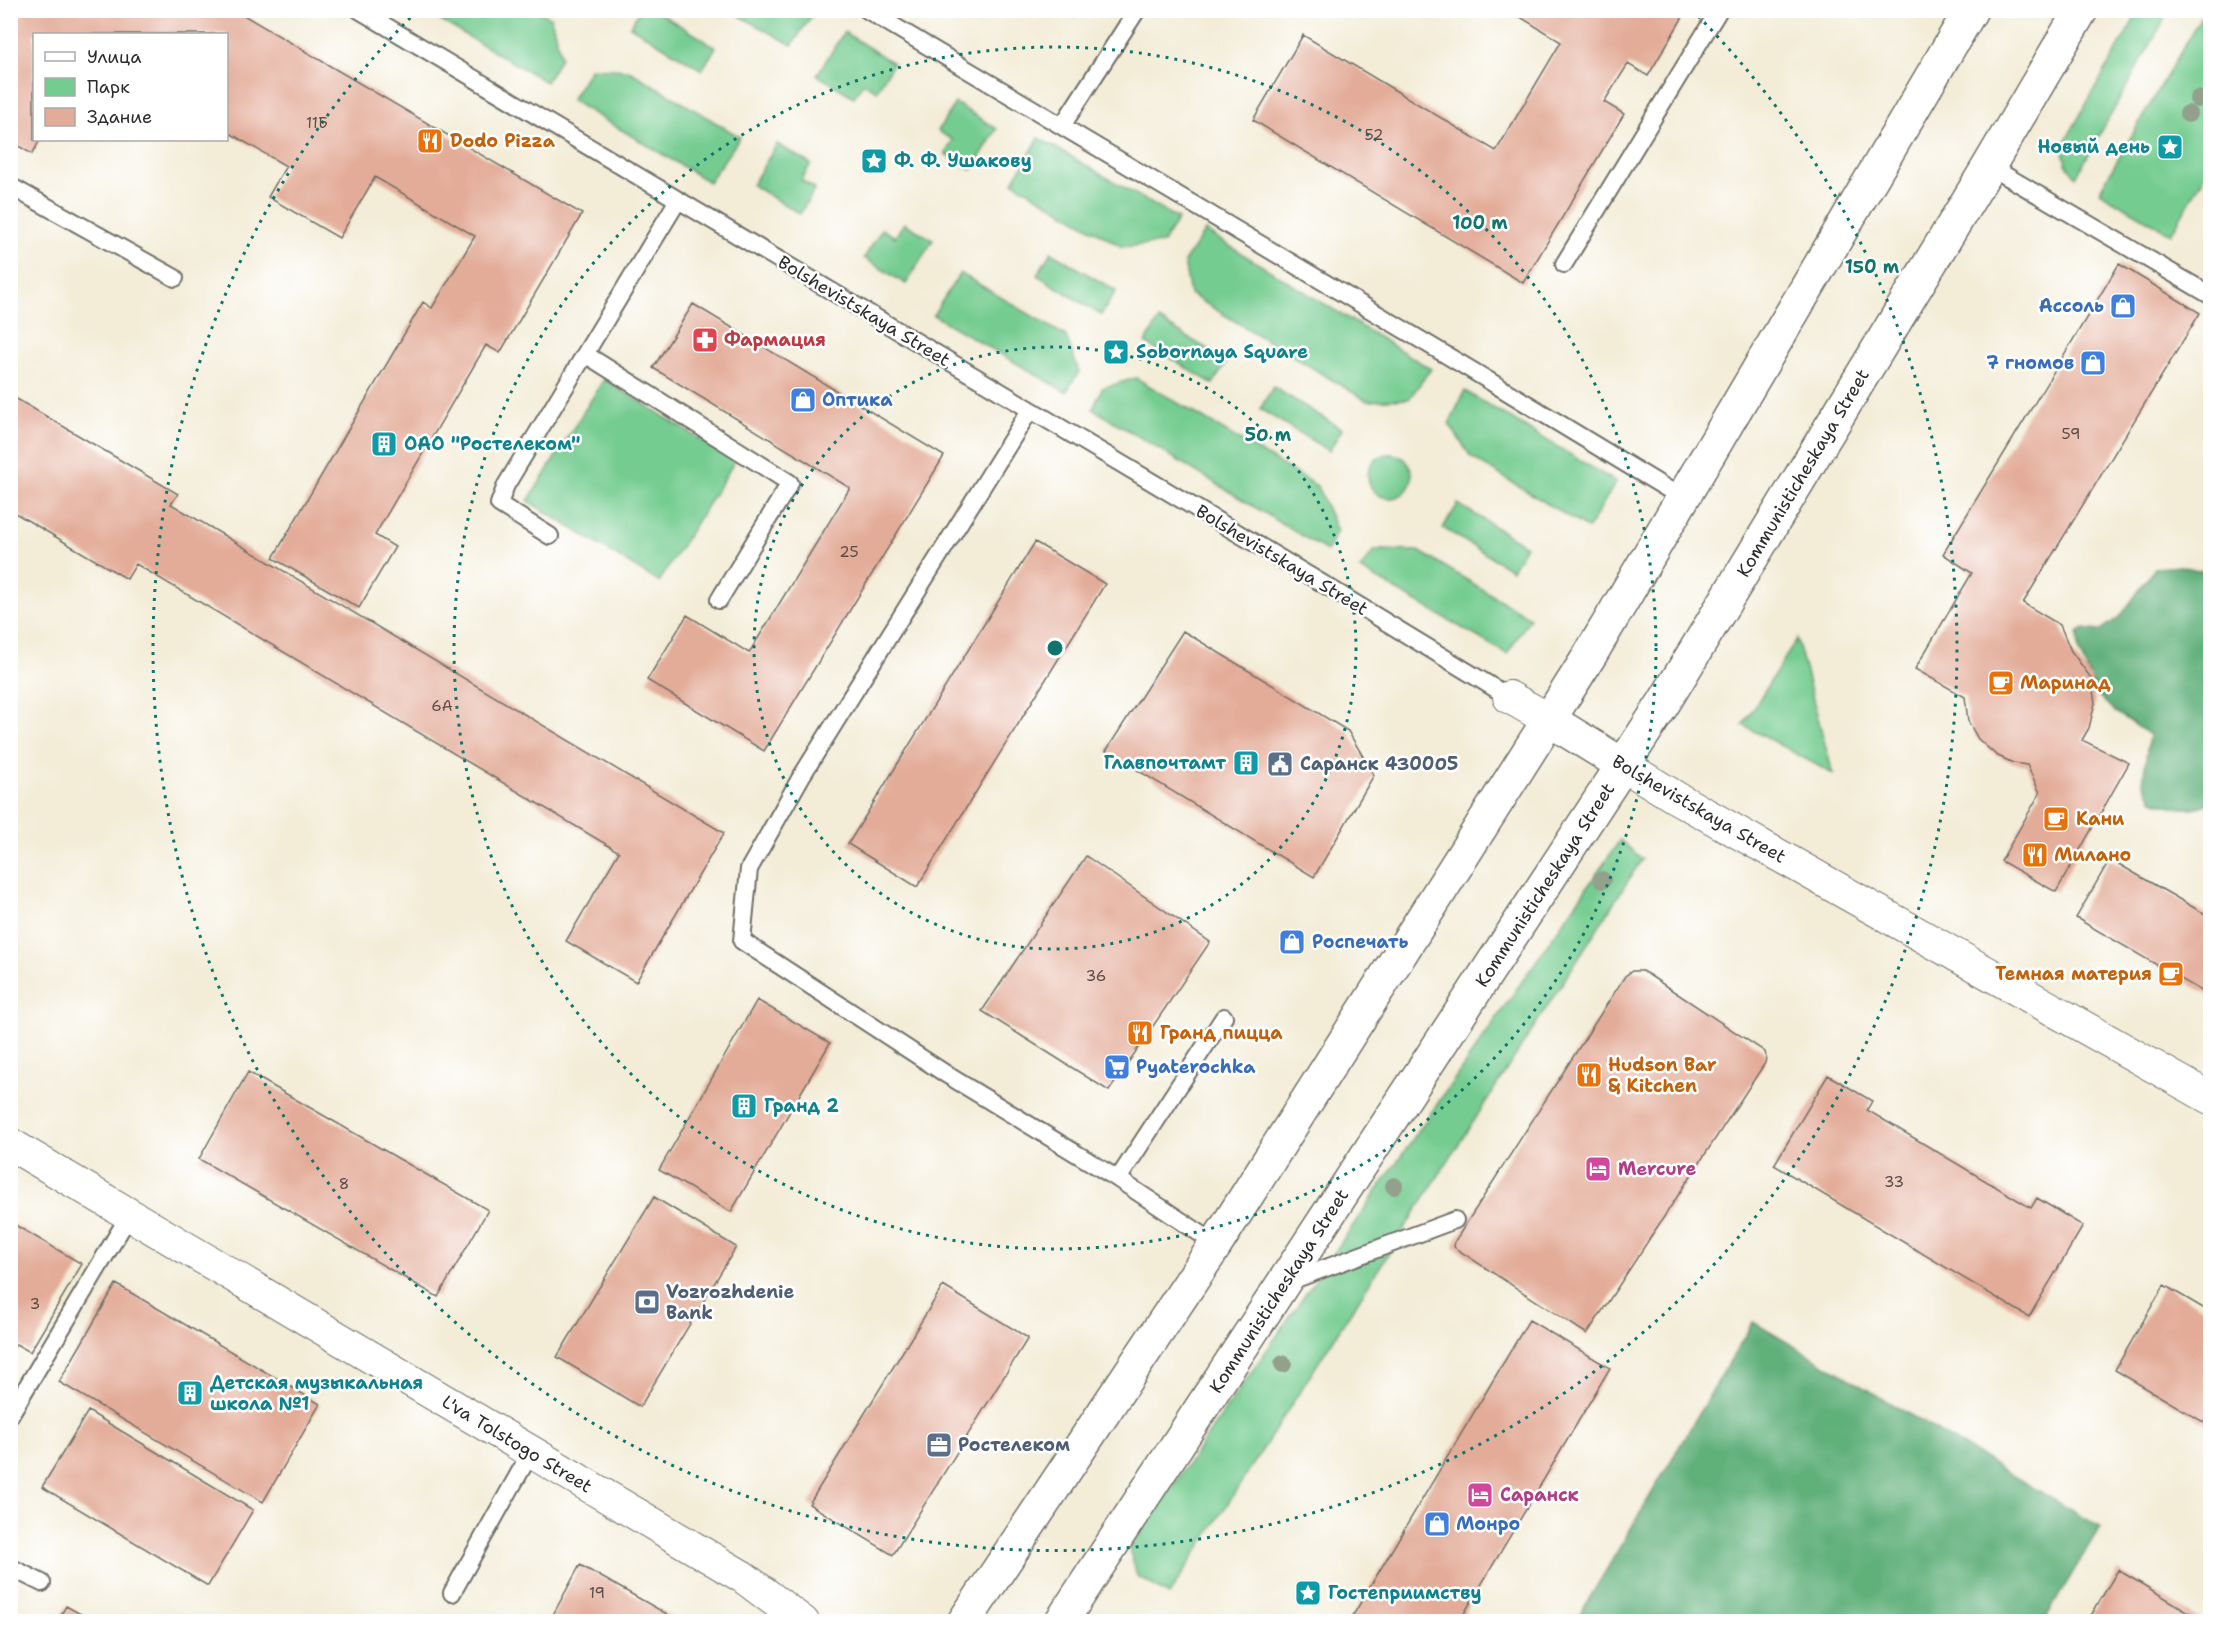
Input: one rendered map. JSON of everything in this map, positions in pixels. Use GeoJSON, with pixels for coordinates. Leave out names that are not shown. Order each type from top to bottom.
{"type":"FeatureCollection","features":[{"type":"Feature","properties":{"kind":"main road"},"geometry":{"type":"LineString","coordinates":[[964,1622],[1216,1244],[1590,655],[1971,10]]}},
{"type":"Feature","properties":{"kind":"main road","name":"Kommunisticheskaya Street"},"geometry":{"type":"LineString","coordinates":[[1061,1622],[1663,704],[2081,10]]}},
{"type":"Feature","properties":{"kind":"main road","name":"Bolshevistskaya Street"},"geometry":{"type":"LineString","coordinates":[[1548,719],[1623,765]]}},
{"type":"Feature","properties":{"kind":"street","name":"Bolshevistskaya Street"},"geometry":{"type":"LineString","coordinates":[[1509,697],[1548,719]]}},
{"type":"Feature","properties":{"kind":"street","name":"Bolshevistskaya Street"},"geometry":{"type":"LineString","coordinates":[[1623,765],[1675,797],[2211,1098]]}},
{"type":"Feature","properties":{"kind":"street","name":"L'va Tolstogo Street"},"geometry":{"type":"LineString","coordinates":[[10,1144],[743,1577],[802,1622]]}},
{"type":"Feature","properties":{"kind":"lane","name":"Bolshevistskaya Street"},"geometry":{"type":"LineString","coordinates":[[359,10],[1509,697]]}},
{"type":"Feature","properties":{"kind":"lane"},"geometry":{"type":"LineString","coordinates":[[867,10],[1463,364],[1684,499]]}},
{"type":"Feature","properties":{"kind":"lane"},"geometry":{"type":"LineString","coordinates":[[1062,126],[1137,10]]}},
{"type":"Feature","properties":{"kind":"lane"},"geometry":{"type":"LineString","coordinates":[[1564,264],[1719,10]]}},
{"type":"Feature","properties":{"kind":"lane"},"geometry":{"type":"LineString","coordinates":[[1989,166],[2211,295]]}},
{"type":"Feature","properties":{"kind":"lane"},"geometry":{"type":"LineString","coordinates":[[10,186],[175,278]]}},
{"type":"Feature","properties":{"kind":"lane"},"geometry":{"type":"LineString","coordinates":[[550,536],[499,504],[506,485],[678,200]]}},
{"type":"Feature","properties":{"kind":"lane"},"geometry":{"type":"LineString","coordinates":[[585,354],[790,483],[719,600]]}},
{"type":"Feature","properties":{"kind":"lane"},"geometry":{"type":"LineString","coordinates":[[1030,410],[801,777],[749,869],[742,941],[949,1076],[1118,1179],[1216,1244]]}},
{"type":"Feature","properties":{"kind":"lane"},"geometry":{"type":"LineString","coordinates":[[1118,1179],[1224,1017]]}},
{"type":"Feature","properties":{"kind":"lane"},"geometry":{"type":"LineString","coordinates":[[10,1415],[130,1214]]}},
{"type":"Feature","properties":{"kind":"lane"},"geometry":{"type":"LineString","coordinates":[[1284,1283],[1455,1220]]}},
{"type":"Feature","properties":{"kind":"lane"},"geometry":{"type":"LineString","coordinates":[[452,1593],[531,1452]]}},
{"type":"Feature","properties":{"kind":"lane"},"geometry":{"type":"LineString","coordinates":[[10,1567],[42,1583]]}},
{"type":"Feature","properties":{"kind":"green space"},"geometry":{"type":"Polygon","coordinates":[[[2205,10],[2210,11],[2210,166],[2171,234],[2099,192],[2205,10]]]}},
{"type":"Feature","properties":{"kind":"green space"},"geometry":{"type":"Polygon","coordinates":[[[424,11],[538,11],[551,18],[561,57],[546,82],[424,11]]]}},
{"type":"Feature","properties":{"kind":"green space"},"geometry":{"type":"Polygon","coordinates":[[[639,11],[656,11],[716,47],[702,70],[630,26],[639,11]]]}},
{"type":"Feature","properties":{"kind":"green space"},"geometry":{"type":"Polygon","coordinates":[[[731,11],[815,11],[792,45],[731,11]]]}},
{"type":"Feature","properties":{"kind":"green space"},"geometry":{"type":"Polygon","coordinates":[[[2139,11],[2169,11],[2076,177],[2066,164],[2062,147],[2139,11]]]}},
{"type":"Feature","properties":{"kind":"green space"},"geometry":{"type":"Polygon","coordinates":[[[844,32],[893,63],[877,91],[863,83],[854,97],[817,75],[844,32]]]}},
{"type":"Feature","properties":{"kind":"green space"},"geometry":{"type":"Polygon","coordinates":[[[591,68],[628,70],[740,137],[709,182],[571,100],[591,68]]]}},
{"type":"Feature","properties":{"kind":"green space"},"geometry":{"type":"Polygon","coordinates":[[[955,103],[997,129],[972,170],[945,154],[953,140],[938,131],[955,103]]]}},
{"type":"Feature","properties":{"kind":"green space"},"geometry":{"type":"Polygon","coordinates":[[[1039,138],[1178,219],[1163,243],[1122,247],[1013,182],[1039,138]]]}},
{"type":"Feature","properties":{"kind":"green space"},"geometry":{"type":"Polygon","coordinates":[[[777,144],[811,164],[801,180],[815,189],[800,214],[752,185],[777,144]]]}},
{"type":"Feature","properties":{"kind":"green space"},"geometry":{"type":"Polygon","coordinates":[[[904,223],[933,240],[906,284],[864,258],[882,229],[895,237],[904,223]]]}},
{"type":"Feature","properties":{"kind":"green space"},"geometry":{"type":"Polygon","coordinates":[[[1205,231],[1431,369],[1409,399],[1367,401],[1190,294],[1184,262],[1205,231]]]}},
{"type":"Feature","properties":{"kind":"green space"},"geometry":{"type":"Polygon","coordinates":[[[1051,252],[1116,291],[1101,315],[1037,275],[1051,252]]]}},
{"type":"Feature","properties":{"kind":"green space"},"geometry":{"type":"Polygon","coordinates":[[[960,273],[1066,336],[1079,372],[1066,392],[933,315],[960,273]]]}},
{"type":"Feature","properties":{"kind":"green space"},"geometry":{"type":"Polygon","coordinates":[[[1159,320],[1227,361],[1213,384],[1145,343],[1159,320]]]}},
{"type":"Feature","properties":{"kind":"green space"},"geometry":{"type":"Polygon","coordinates":[[[1136,378],[1317,486],[1337,531],[1327,551],[1093,409],[1102,388],[1136,378]]]}},
{"type":"Feature","properties":{"kind":"green space"},"geometry":{"type":"Polygon","coordinates":[[[604,379],[735,461],[659,582],[528,501],[604,379]]]}},
{"type":"Feature","properties":{"kind":"green space"},"geometry":{"type":"Polygon","coordinates":[[[1273,387],[1342,429],[1329,451],[1260,409],[1273,387]]]}},
{"type":"Feature","properties":{"kind":"green space"},"geometry":{"type":"Polygon","coordinates":[[[1465,391],[1616,482],[1588,529],[1471,457],[1449,424],[1465,391]]]}},
{"type":"Feature","properties":{"kind":"green space"},"geometry":{"type":"Polygon","coordinates":[[[1390,454],[1406,460],[1412,476],[1406,492],[1390,498],[1374,492],[1368,476],[1374,460],[1390,454]]]}},
{"type":"Feature","properties":{"kind":"green space"},"geometry":{"type":"Polygon","coordinates":[[[2210,463],[2210,499],[2205,493],[2206,471],[2210,463]]]}},
{"type":"Feature","properties":{"kind":"green space"},"geometry":{"type":"Polygon","coordinates":[[[1458,504],[1526,546],[1512,570],[1443,528],[1458,504]]]}},
{"type":"Feature","properties":{"kind":"green space"},"geometry":{"type":"Polygon","coordinates":[[[1375,550],[1419,551],[1530,618],[1507,654],[1360,569],[1375,550]]]}},
{"type":"Feature","properties":{"kind":"green space"},"geometry":{"type":"Polygon","coordinates":[[[2181,566],[2203,571],[2210,569],[2210,802],[2188,808],[2175,807],[2153,800],[2143,782],[2149,734],[2114,711],[2097,694],[2079,651],[2078,633],[2084,629],[2099,631],[2120,617],[2155,568],[2181,566]]]}},
{"type":"Feature","properties":{"kind":"green space"},"geometry":{"type":"Polygon","coordinates":[[[1797,639],[1833,774],[1743,725],[1797,639]]]}},
{"type":"Feature","properties":{"kind":"green space"},"geometry":{"type":"Polygon","coordinates":[[[1620,840],[1642,859],[1169,1595],[1137,1576],[1129,1549],[1620,840]]]}},
{"type":"Feature","properties":{"kind":"green space"},"geometry":{"type":"Polygon","coordinates":[[[1753,1322],[2100,1527],[2044,1621],[1576,1621],[1753,1322]]]}},
{"type":"Feature","properties":{"kind":"building","name":"ОАО \"Ростелеком\""},"geometry":{"type":"Polygon","coordinates":[[[10,10],[235,10],[582,214],[500,353],[486,345],[375,535],[395,547],[359,608],[273,558],[423,302],[432,308],[475,236],[375,177],[339,238],[268,197],[286,166],[228,132],[228,33],[33,33],[33,141],[39,141],[32,154],[10,141],[10,10]]]}},
{"type":"Feature","properties":{"kind":"building"},"geometry":{"type":"Polygon","coordinates":[[[1060,10],[1077,10],[1072,18],[1060,10]]]}},
{"type":"Feature","properties":{"kind":"building"},"geometry":{"type":"Polygon","coordinates":[[[1509,10],[1687,10],[1648,76],[1628,64],[1604,102],[1624,114],[1523,283],[1253,120],[1303,35],[1496,151],[1561,42],[1509,10]]]}},
{"type":"Feature","properties":{"kind":"building"},"geometry":{"type":"Polygon","coordinates":[[[2119,264],[2200,313],[2023,603],[2060,625],[2071,651],[2091,678],[2095,703],[2089,728],[2082,740],[2129,763],[2056,892],[2001,861],[2040,793],[2027,765],[2013,763],[1996,755],[1978,739],[1968,721],[1965,697],[1915,669],[1972,573],[1943,554],[2119,264]]]}},
{"type":"Feature","properties":{"kind":"building"},"geometry":{"type":"Polygon","coordinates":[[[693,304],[944,456],[764,751],[647,680],[687,615],[749,653],[850,488],[653,368],[693,304]]]}},
{"type":"Feature","properties":{"kind":"building"},"geometry":{"type":"Polygon","coordinates":[[[10,395],[178,494],[171,504],[724,833],[636,982],[566,941],[619,852],[136,564],[127,579],[10,510],[10,395]]]}},
{"type":"Feature","properties":{"kind":"building"},"geometry":{"type":"Polygon","coordinates":[[[1035,542],[1105,584],[917,887],[848,844],[1035,542]]]}},
{"type":"Feature","properties":{"kind":"building","name":"Главпочтамт"},"geometry":{"type":"Polygon","coordinates":[[[1183,631],[1348,731],[1374,775],[1314,877],[1106,751],[1183,631]]]}},
{"type":"Feature","properties":{"kind":"building"},"geometry":{"type":"Polygon","coordinates":[[[1086,856],[1210,942],[1109,1091],[982,1011],[1086,856]]]}},
{"type":"Feature","properties":{"kind":"building"},"geometry":{"type":"Polygon","coordinates":[[[2110,859],[2210,917],[2210,996],[2076,918],[2110,859]]]}},
{"type":"Feature","properties":{"kind":"building","name":"Mercure"},"geometry":{"type":"Polygon","coordinates":[[[1632,971],[1642,971],[1649,975],[1761,1049],[1765,1052],[1766,1057],[1765,1063],[1587,1334],[1454,1247],[1455,1241],[1625,976],[1632,971]]]}},
{"type":"Feature","properties":{"kind":"building","name":"Гранд 2"},"geometry":{"type":"Polygon","coordinates":[[[757,1000],[830,1043],[731,1212],[659,1170],[757,1000]]]}},
{"type":"Feature","properties":{"kind":"building"},"geometry":{"type":"Polygon","coordinates":[[[248,1072],[488,1210],[438,1297],[199,1159],[248,1072]]]}},
{"type":"Feature","properties":{"kind":"building"},"geometry":{"type":"Polygon","coordinates":[[[1828,1075],[1872,1101],[1867,1110],[2031,1208],[2037,1198],[2083,1226],[2029,1317],[1774,1165],[1828,1075]]]}},
{"type":"Feature","properties":{"kind":"building","name":"Vozrozhdenie Bank"},"geometry":{"type":"Polygon","coordinates":[[[654,1197],[736,1247],[640,1407],[557,1357],[654,1197]]]}},
{"type":"Feature","properties":{"kind":"building"},"geometry":{"type":"Polygon","coordinates":[[[10,1222],[82,1264],[30,1352],[16,1344],[10,1354],[10,1222]]]}},
{"type":"Feature","properties":{"kind":"building","name":"Детская музыкальная школа №1"},"geometry":{"type":"Polygon","coordinates":[[[116,1284],[320,1404],[263,1502],[59,1382],[116,1284]]]}},
{"type":"Feature","properties":{"kind":"building"},"geometry":{"type":"Polygon","coordinates":[[[2164,1285],[2210,1312],[2210,1426],[2115,1370],[2164,1285]]]}},
{"type":"Feature","properties":{"kind":"building"},"geometry":{"type":"Polygon","coordinates":[[[943,1286],[1028,1338],[893,1555],[809,1504],[943,1286]]]}},
{"type":"Feature","properties":{"kind":"building","name":"Саранск"},"geometry":{"type":"Polygon","coordinates":[[[1529,1320],[1610,1368],[1459,1622],[1349,1622],[1529,1320]]]}},
{"type":"Feature","properties":{"kind":"building"},"geometry":{"type":"Polygon","coordinates":[[[88,1411],[253,1510],[208,1586],[42,1487],[88,1411]]]}},
{"type":"Feature","properties":{"kind":"building"},"geometry":{"type":"Polygon","coordinates":[[[580,1565],[681,1622],[549,1622],[580,1565]]]}},
{"type":"Feature","properties":{"kind":"building"},"geometry":{"type":"Polygon","coordinates":[[[2118,1570],[2206,1622],[2087,1622],[2118,1570]]]}},
{"type":"Feature","properties":{"kind":"building"},"geometry":{"type":"Polygon","coordinates":[[[66,1606],[95,1622],[57,1622],[66,1606]]]}},
{"type":"Feature","properties":{"kind":"place","name":"Dodo Pizza"},"geometry":{"type":"Point","coordinates":[430,141]}},
{"type":"Feature","properties":{"kind":"place","name":"Новый день"},"geometry":{"type":"Point","coordinates":[2170,147]}},
{"type":"Feature","properties":{"kind":"place","name":"Ф. Ф. Ушакову"},"geometry":{"type":"Point","coordinates":[874,161]}},
{"type":"Feature","properties":{"kind":"place","name":"Ассоль"},"geometry":{"type":"Point","coordinates":[2123,306]}},
{"type":"Feature","properties":{"kind":"place","name":"Фармация"},"geometry":{"type":"Point","coordinates":[705,340]}},
{"type":"Feature","properties":{"kind":"place","name":"Sobornaya Square"},"geometry":{"type":"Point","coordinates":[1116,352]}},
{"type":"Feature","properties":{"kind":"place","name":"7 гномов"},"geometry":{"type":"Point","coordinates":[2093,363]}},
{"type":"Feature","properties":{"kind":"place","name":"Оптика"},"geometry":{"type":"Point","coordinates":[803,400]}},
{"type":"Feature","properties":{"kind":"place","name":"ОАО \"Ростелеком\""},"geometry":{"type":"Point","coordinates":[384,444]}},
{"type":"Feature","properties":{"kind":"place","name":"Маринад"},"geometry":{"type":"Point","coordinates":[2001,683]}},
{"type":"Feature","properties":{"kind":"place","name":"Главпочтамт"},"geometry":{"type":"Point","coordinates":[1246,763]}},
{"type":"Feature","properties":{"kind":"place","name":"Саранск 430005"},"geometry":{"type":"Point","coordinates":[1280,764]}},
{"type":"Feature","properties":{"kind":"place","name":"Кани"},"geometry":{"type":"Point","coordinates":[2056,819]}},
{"type":"Feature","properties":{"kind":"place","name":"Милано"},"geometry":{"type":"Point","coordinates":[2035,855]}},
{"type":"Feature","properties":{"kind":"place","name":"Роспечать"},"geometry":{"type":"Point","coordinates":[1292,942]}},
{"type":"Feature","properties":{"kind":"place","name":"Темная материя"},"geometry":{"type":"Point","coordinates":[2171,974]}},
{"type":"Feature","properties":{"kind":"place","name":"Гранд пицца"},"geometry":{"type":"Point","coordinates":[1140,1033]}},
{"type":"Feature","properties":{"kind":"place","name":"Pyaterochka"},"geometry":{"type":"Point","coordinates":[1117,1067]}},
{"type":"Feature","properties":{"kind":"place","name":"Hudson Bar & Kitchen"},"geometry":{"type":"Point","coordinates":[1589,1075]}},
{"type":"Feature","properties":{"kind":"place","name":"Гранд 2"},"geometry":{"type":"Point","coordinates":[744,1106]}},
{"type":"Feature","properties":{"kind":"place","name":"Mercure"},"geometry":{"type":"Point","coordinates":[1598,1169]}},
{"type":"Feature","properties":{"kind":"place","name":"Vozrozhdenie Bank"},"geometry":{"type":"Point","coordinates":[647,1302]}},
{"type":"Feature","properties":{"kind":"place","name":"Детская музыкальная школа №1"},"geometry":{"type":"Point","coordinates":[190,1393]}},
{"type":"Feature","properties":{"kind":"place","name":"Ростелеком"},"geometry":{"type":"Point","coordinates":[939,1445]}},
{"type":"Feature","properties":{"kind":"place","name":"Саранск"},"geometry":{"type":"Point","coordinates":[1480,1495]}},
{"type":"Feature","properties":{"kind":"place","name":"Монро"},"geometry":{"type":"Point","coordinates":[1437,1524]}},
{"type":"Feature","properties":{"kind":"place","name":"Гостеприимству"},"geometry":{"type":"Point","coordinates":[1308,1593]}}]}
